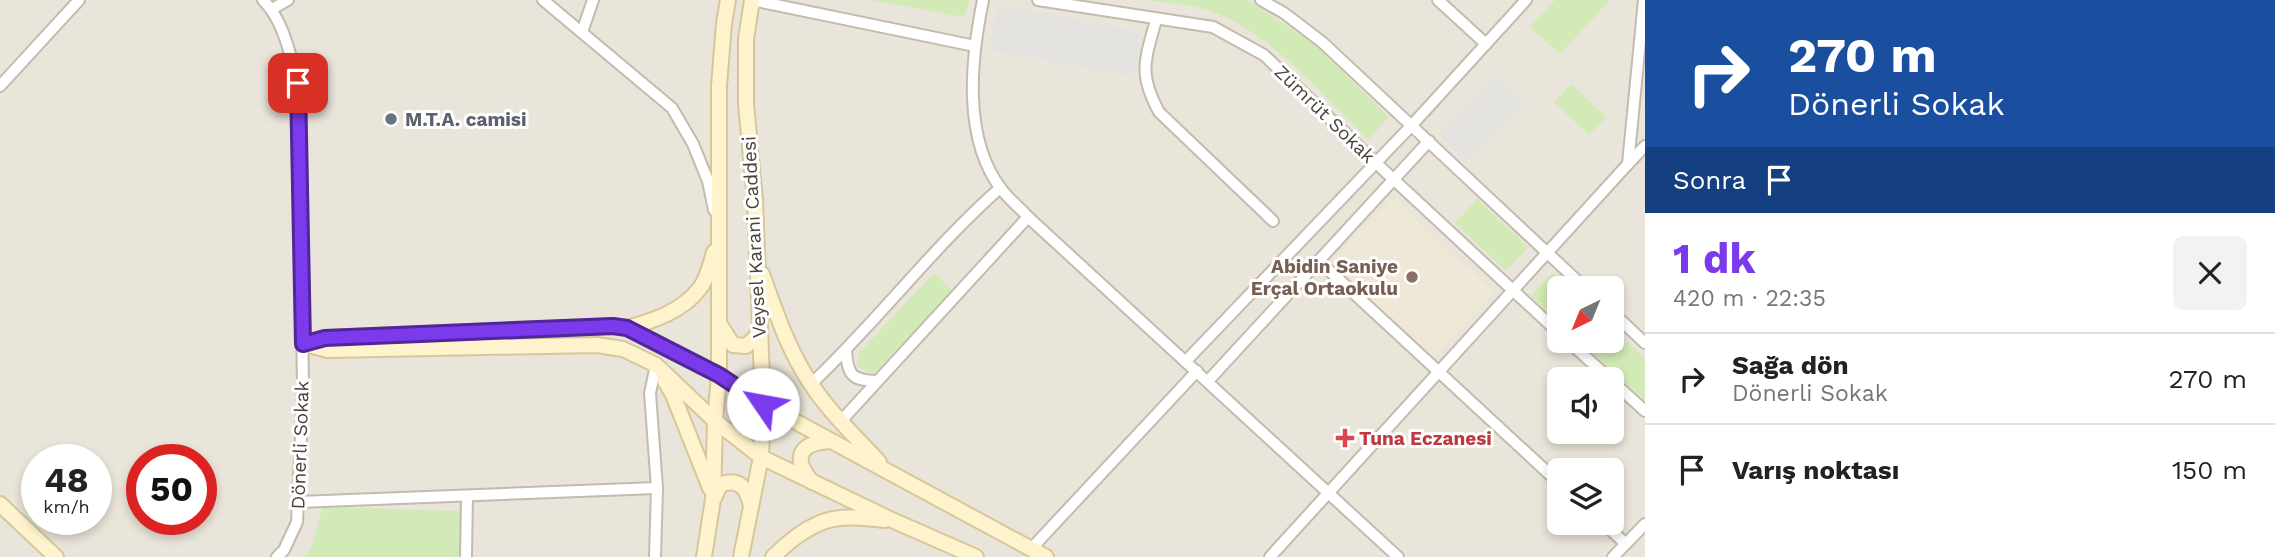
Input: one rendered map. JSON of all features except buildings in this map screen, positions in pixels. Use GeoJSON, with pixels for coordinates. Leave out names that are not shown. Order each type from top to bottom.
{"type":"FeatureCollection","features":[{"type":"Feature","properties":{"kind":"main road","name":"Veysel Karani Caddesi"},"geometry":{"type":"LineString","coordinates":[[704,557],[713,499],[719,375],[719,86],[728,0]]}},
{"type":"Feature","properties":{"kind":"main road","name":"Veysel Karani Caddesi"},"geometry":{"type":"LineString","coordinates":[[741,557],[761,457],[763,404],[755,200],[746,104],[746,39],[752,0]]}},
{"type":"Feature","properties":{"kind":"main road"},"geometry":{"type":"LineString","coordinates":[[627,328],[655,320],[675,309],[700,288],[720,234]]}},
{"type":"Feature","properties":{"kind":"main road"},"geometry":{"type":"LineString","coordinates":[[757,261],[785,338],[811,384],[888,471]]}},
{"type":"Feature","properties":{"kind":"main road"},"geometry":{"type":"LineString","coordinates":[[718,321],[733,345],[746,346],[755,338],[760,326]]}},
{"type":"Feature","properties":{"kind":"main road"},"geometry":{"type":"LineString","coordinates":[[303,344],[325,338],[613,326],[627,328],[719,375],[763,404],[1046,557]]}},
{"type":"Feature","properties":{"kind":"main road"},"geometry":{"type":"LineString","coordinates":[[303,344],[328,350],[597,345],[623,349],[656,365],[715,421],[761,457],[976,557]]}},
{"type":"Feature","properties":{"kind":"main road"},"geometry":{"type":"LineString","coordinates":[[656,365],[673,395],[713,499]]}},
{"type":"Feature","properties":{"kind":"main road"},"geometry":{"type":"LineString","coordinates":[[813,482],[802,470],[800,458],[805,448],[817,442],[830,441]]}},
{"type":"Feature","properties":{"kind":"main road"},"geometry":{"type":"LineString","coordinates":[[713,499],[720,485],[730,481],[741,484],[748,494],[751,507]]}},
{"type":"Feature","properties":{"kind":"main road"},"geometry":{"type":"LineString","coordinates":[[0,504],[56,557]]}},
{"type":"Feature","properties":{"kind":"main road"},"geometry":{"type":"LineString","coordinates":[[773,557],[783,546],[809,528],[838,517],[892,520]]}},
{"type":"Feature","properties":{"kind":"street"},"geometry":{"type":"LineString","coordinates":[[0,86],[79,0]]}},
{"type":"Feature","properties":{"kind":"street","name":"Dönerli Sokak"},"geometry":{"type":"LineString","coordinates":[[263,0],[272,9],[285,37],[298,83],[303,344],[298,502],[297,522],[284,550],[277,557]]}},
{"type":"Feature","properties":{"kind":"street"},"geometry":{"type":"LineString","coordinates":[[272,9],[288,0]]}},
{"type":"Feature","properties":{"kind":"street"},"geometry":{"type":"LineString","coordinates":[[543,0],[672,108],[708,181],[720,234]]}},
{"type":"Feature","properties":{"kind":"street"},"geometry":{"type":"LineString","coordinates":[[582,32],[593,0]]}},
{"type":"Feature","properties":{"kind":"street"},"geometry":{"type":"LineString","coordinates":[[752,0],[975,46]]}},
{"type":"Feature","properties":{"kind":"street"},"geometry":{"type":"LineString","coordinates":[[983,0],[975,46],[973,104],[979,147],[1000,188],[1028,217],[1398,557]]}},
{"type":"Feature","properties":{"kind":"street","name":"Zümrüt Sokak"},"geometry":{"type":"LineString","coordinates":[[1038,0],[1213,27],[1264,55],[1547,322]]}},
{"type":"Feature","properties":{"kind":"street"},"geometry":{"type":"LineString","coordinates":[[1261,0],[1284,13],[1322,42],[1573,276]]}},
{"type":"Feature","properties":{"kind":"street"},"geometry":{"type":"LineString","coordinates":[[1438,0],[1486,44]]}},
{"type":"Feature","properties":{"kind":"street"},"geometry":{"type":"LineString","coordinates":[[1186,361],[1412,125],[1526,0]]}},
{"type":"Feature","properties":{"kind":"street"},"geometry":{"type":"LineString","coordinates":[[1628,163],[1644,0]]}},
{"type":"Feature","properties":{"kind":"street"},"geometry":{"type":"LineString","coordinates":[[1156,20],[1144,65],[1150,95],[1159,112],[1273,221]]}},
{"type":"Feature","properties":{"kind":"street"},"geometry":{"type":"LineString","coordinates":[[1208,381],[1429,141]]}},
{"type":"Feature","properties":{"kind":"street"},"geometry":{"type":"LineString","coordinates":[[1270,557],[1645,146]]}},
{"type":"Feature","properties":{"kind":"street"},"geometry":{"type":"LineString","coordinates":[[811,384],[846,351],[976,210],[1000,188]]}},
{"type":"Feature","properties":{"kind":"street"},"geometry":{"type":"LineString","coordinates":[[841,421],[1028,217]]}},
{"type":"Feature","properties":{"kind":"street"},"geometry":{"type":"LineString","coordinates":[[1319,261],[1547,471]]}},
{"type":"Feature","properties":{"kind":"street"},"geometry":{"type":"LineString","coordinates":[[1624,322],[1644,339]]}},
{"type":"Feature","properties":{"kind":"street"},"geometry":{"type":"LineString","coordinates":[[846,351],[847,368],[852,376],[861,381],[876,381]]}},
{"type":"Feature","properties":{"kind":"street"},"geometry":{"type":"LineString","coordinates":[[1582,354],[1597,367]]}},
{"type":"Feature","properties":{"kind":"street"},"geometry":{"type":"LineString","coordinates":[[655,557],[657,488],[650,393],[656,365]]}},
{"type":"Feature","properties":{"kind":"street"},"geometry":{"type":"LineString","coordinates":[[1031,549],[1197,371]]}},
{"type":"Feature","properties":{"kind":"street"},"geometry":{"type":"LineString","coordinates":[[1624,392],[1645,411]]}},
{"type":"Feature","properties":{"kind":"street"},"geometry":{"type":"LineString","coordinates":[[298,502],[657,488]]}},
{"type":"Feature","properties":{"kind":"street"},"geometry":{"type":"LineString","coordinates":[[466,557],[467,496]]}},
{"type":"Feature","properties":{"kind":"street"},"geometry":{"type":"LineString","coordinates":[[1613,557],[1645,524]]}},
{"type":"Feature","properties":{"kind":"street"},"geometry":{"type":"LineString","coordinates":[[1616,535],[1626,544]]}},
{"type":"Feature","properties":{"kind":"shaded area"},"geometry":{"type":"Polygon","coordinates":[[[0,0],[1645,0],[1645,557],[0,557],[0,0]]]}},
{"type":"Feature","properties":{"kind":"shaded area"},"geometry":{"type":"Polygon","coordinates":[[[998,5],[1142,32],[1134,77],[990,50],[998,5]]]}},
{"type":"Feature","properties":{"kind":"shaded area"},"geometry":{"type":"Polygon","coordinates":[[[1496,76],[1523,102],[1467,162],[1440,136],[1496,76]]]}},
{"type":"Feature","properties":{"kind":"shaded area","name":"Abidin Saniye Erçal Ortaokulu"},"geometry":{"type":"Polygon","coordinates":[[[1392,198],[1494,292],[1432,359],[1331,262],[1392,198]]]}},
{"type":"Feature","properties":{"kind":"green space"},"geometry":{"type":"Polygon","coordinates":[[[870,0],[970,0],[964,17],[870,0]]]}},
{"type":"Feature","properties":{"kind":"green space"},"geometry":{"type":"Polygon","coordinates":[[[1144,0],[1247,0],[1313,43],[1389,117],[1368,140],[1297,68],[1257,36],[1214,12],[1144,0]]]}},
{"type":"Feature","properties":{"kind":"green space"},"geometry":{"type":"Polygon","coordinates":[[[1555,0],[1610,0],[1560,54],[1530,27],[1555,0]]]}},
{"type":"Feature","properties":{"kind":"green space"},"geometry":{"type":"Polygon","coordinates":[[[1571,84],[1606,117],[1589,135],[1554,102],[1571,84]]]}},
{"type":"Feature","properties":{"kind":"green space"},"geometry":{"type":"Polygon","coordinates":[[[1477,199],[1528,247],[1506,271],[1455,223],[1477,199]]]}},
{"type":"Feature","properties":{"kind":"green space"},"geometry":{"type":"Polygon","coordinates":[[[934,273],[953,291],[876,371],[869,373],[857,365],[860,352],[934,273]]]}},
{"type":"Feature","properties":{"kind":"green space"},"geometry":{"type":"Polygon","coordinates":[[[1547,278],[1547,311],[1531,296],[1547,278]]]}},
{"type":"Feature","properties":{"kind":"green space"},"geometry":{"type":"Polygon","coordinates":[[[1624,339],[1645,358],[1645,400],[1624,381],[1624,367],[1609,367],[1594,354],[1624,354],[1624,339]]]}},
{"type":"Feature","properties":{"kind":"green space"},"geometry":{"type":"Polygon","coordinates":[[[323,507],[460,511],[460,557],[304,557],[311,549],[323,507]]]}},
{"type":"Feature","properties":{"kind":"place","name":"M.T.A. camisi"},"geometry":{"type":"Point","coordinates":[391,119]}},
{"type":"Feature","properties":{"kind":"place","name":"Abidin Saniye Erçal Ortaokulu"},"geometry":{"type":"Point","coordinates":[1412,277]}},
{"type":"Feature","properties":{"kind":"place","name":"Tuna Eczanesi"},"geometry":{"type":"Point","coordinates":[1345,438]}},
{"type":"Feature","properties":{"kind":"route"},"geometry":{"type":"LineString","coordinates":[[298,83],[303,344],[325,338],[613,326],[627,328],[719,375],[763,404]]}}]}
